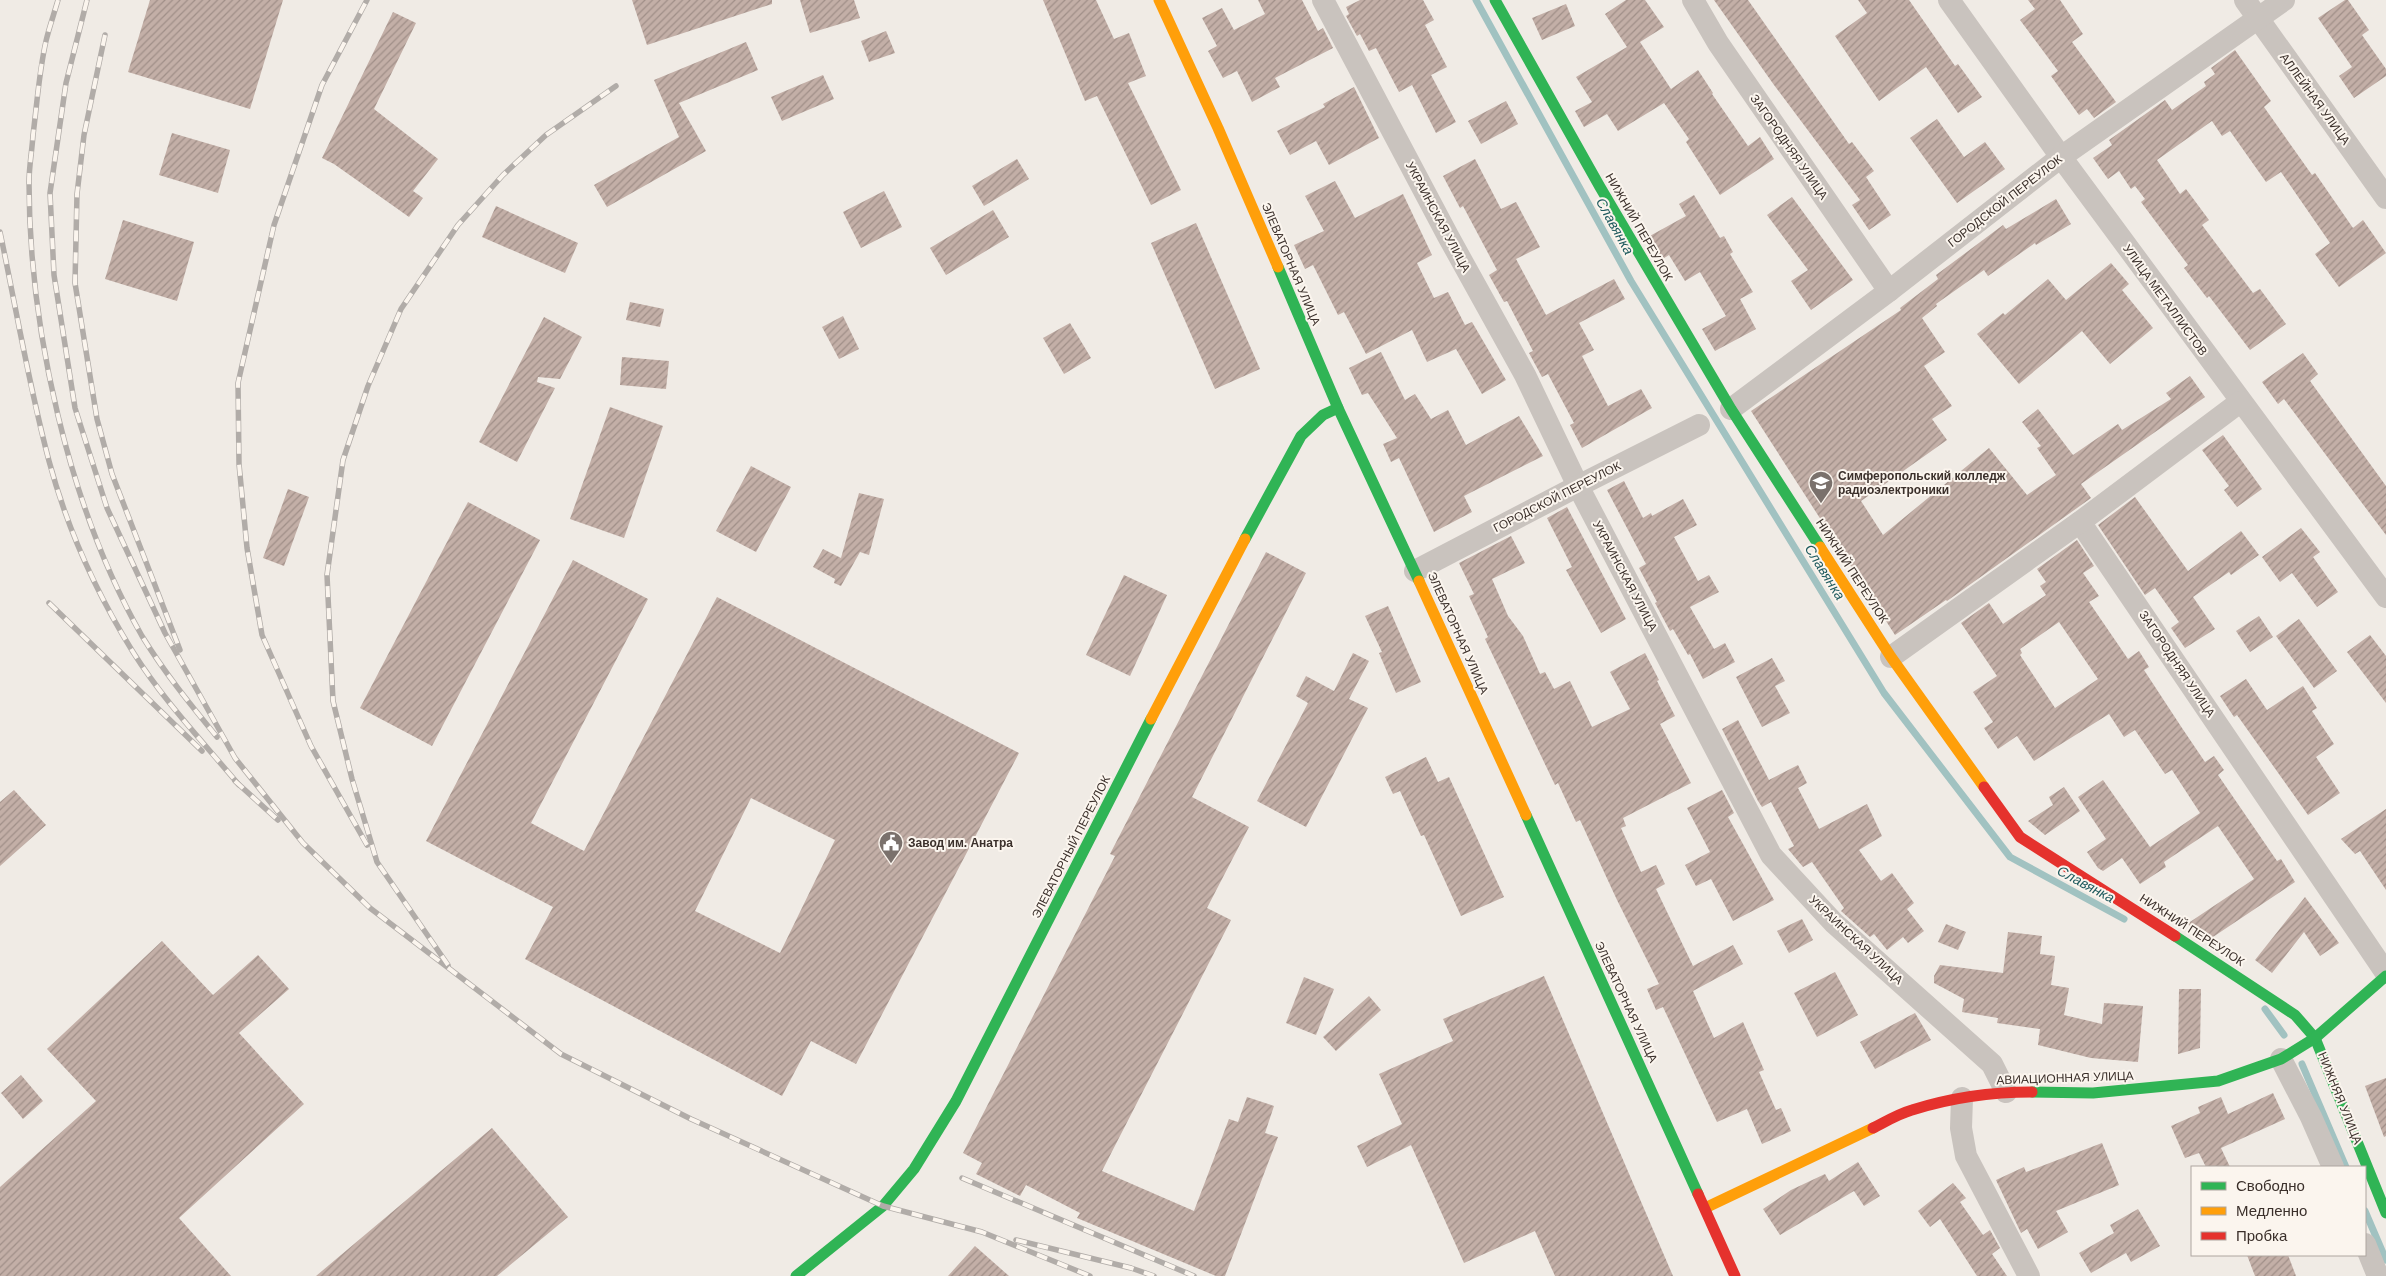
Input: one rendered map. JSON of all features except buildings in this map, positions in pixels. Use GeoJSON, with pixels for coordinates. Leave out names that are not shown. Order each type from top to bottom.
{"type":"FeatureCollection","features":[{"type":"Feature","properties":{"kind":"main road","name":"ЭЛЕВАТОРНАЯ УЛИЦА"},"geometry":{"type":"LineString","coordinates":[[1159,0],[1218,128],[1338,408],[1415,571],[1735,1276]]}},
{"type":"Feature","properties":{"kind":"main road","name":"НИЖНИЙ ПЕРЕУЛОК"},"geometry":{"type":"LineString","coordinates":[[1499,1],[1600,187],[1731,409],[1891,657],[2020,836],[2223,966],[2295,1015],[2315,1038]]}},
{"type":"Feature","properties":{"kind":"main road","name":"ЭЛЕВАТОРНЫЙ ПЕРЕУЛОК"},"geometry":{"type":"LineString","coordinates":[[796,1276],[883,1206],[918,1162],[956,1101],[1221,583],[1301,436],[1323,415],[1338,408]]}},
{"type":"Feature","properties":{"kind":"main road","name":"АВИАЦИОННАЯ УЛИЦА"},"geometry":{"type":"LineString","coordinates":[[1705,1208],[1910,1110],[1962,1098],[2006,1092],[2093,1093],[2218,1081],[2281,1059],[2315,1038],[2386,974]]}},
{"type":"Feature","properties":{"kind":"main road","name":"НИЖНЯЯ УЛИЦА"},"geometry":{"type":"LineString","coordinates":[[2315,1038],[2386,1213]]}},
{"type":"Feature","properties":{"kind":"street","name":"УКРАИНСКАЯ УЛИЦА"},"geometry":{"type":"LineString","coordinates":[[1323,0],[1448,236],[1525,375],[1578,486],[1771,856],[1834,923],[1992,1064],[2006,1092]]}},
{"type":"Feature","properties":{"kind":"street","name":"ЗАГОРОДНЯЯ УЛИЦА"},"geometry":{"type":"LineString","coordinates":[[1693,0],[1718,43],[1889,291]]}},
{"type":"Feature","properties":{"kind":"street","name":"УЛИЦА МЕТАЛЛИСТОВ"},"geometry":{"type":"LineString","coordinates":[[1949,0],[2240,402],[2386,597]]}},
{"type":"Feature","properties":{"kind":"street","name":"АЛЛЕЙНАЯ УЛИЦА"},"geometry":{"type":"LineString","coordinates":[[2245,0],[2386,198]]}},
{"type":"Feature","properties":{"kind":"street","name":"ГОРОДСКОЙ ПЕРЕУЛОК"},"geometry":{"type":"LineString","coordinates":[[1731,409],[1889,291],[2061,157],[2259,20],[2284,0]]}},
{"type":"Feature","properties":{"kind":"street"},"geometry":{"type":"LineString","coordinates":[[1891,657],[2080,522],[2240,402]]}},
{"type":"Feature","properties":{"kind":"street","name":"ГОРОДСКОЙ ПЕРЕУЛОК"},"geometry":{"type":"LineString","coordinates":[[1415,571],[1699,425]]}},
{"type":"Feature","properties":{"kind":"street","name":"ЗАГОРОДНЯЯ УЛИЦА"},"geometry":{"type":"LineString","coordinates":[[2080,522],[2386,974]]}},
{"type":"Feature","properties":{"kind":"street"},"geometry":{"type":"LineString","coordinates":[[2281,1059],[2333,1166]]}},
{"type":"Feature","properties":{"kind":"street"},"geometry":{"type":"LineString","coordinates":[[1962,1098],[1962,1128],[1966,1156],[2029,1276]]}},
{"type":"Feature","properties":{"kind":"street"},"geometry":{"type":"LineString","coordinates":[[2366,1246],[2378,1276]]}},
{"type":"Feature","properties":{"kind":"waterway","name":"Славянка"},"geometry":{"type":"LineString","coordinates":[[1476,0],[1631,281],[1884,693],[2010,857],[2124,919]]}},
{"type":"Feature","properties":{"kind":"waterway","name":"Славянка"},"geometry":{"type":"LineString","coordinates":[[2265,1009],[2284,1035]]}},
{"type":"Feature","properties":{"kind":"waterway","name":"Славянка"},"geometry":{"type":"LineString","coordinates":[[2302,1064],[2346,1166]]}},
{"type":"Feature","properties":{"kind":"waterway","name":"Славянка"},"geometry":{"type":"LineString","coordinates":[[2366,1213],[2386,1260]]}},
{"type":"Feature","properties":{"kind":"railway"},"geometry":{"type":"LineString","coordinates":[[58,0],[47,36],[42,64],[29,171],[31,238],[36,297],[58,416],[74,475],[116,586],[150,649],[217,737]]}},
{"type":"Feature","properties":{"kind":"railway"},"geometry":{"type":"LineString","coordinates":[[87,0],[66,83],[50,193],[54,275],[75,408],[107,508],[165,633],[235,758],[303,843],[370,908],[561,1054],[691,1119],[883,1206],[982,1232],[1090,1276]]}},
{"type":"Feature","properties":{"kind":"railway"},"geometry":{"type":"LineString","coordinates":[[367,0],[322,85],[274,225],[238,383],[239,464],[247,548],[262,635],[311,746],[367,845]]}},
{"type":"Feature","properties":{"kind":"railway"},"geometry":{"type":"LineString","coordinates":[[105,35],[84,135],[77,194],[75,283],[97,419],[112,474],[180,650]]}},
{"type":"Feature","properties":{"kind":"railway"},"geometry":{"type":"LineString","coordinates":[[448,965],[377,862],[352,779],[333,701],[327,575],[343,460],[368,386],[401,309],[458,225],[503,175],[546,135],[616,86]]}},
{"type":"Feature","properties":{"kind":"railway"},"geometry":{"type":"LineString","coordinates":[[0,232],[29,376],[49,461],[56,486],[84,560],[107,607],[145,670],[239,785]]}},
{"type":"Feature","properties":{"kind":"railway"},"geometry":{"type":"LineString","coordinates":[[49,603],[202,751]]}},
{"type":"Feature","properties":{"kind":"railway"},"geometry":{"type":"LineString","coordinates":[[235,781],[278,820]]}},
{"type":"Feature","properties":{"kind":"railway"},"geometry":{"type":"LineString","coordinates":[[962,1178],[1194,1276]]}},
{"type":"Feature","properties":{"kind":"railway"},"geometry":{"type":"LineString","coordinates":[[1016,1240],[1131,1268],[1154,1276]]}},
{"type":"Feature","properties":{"kind":"traffic: fast"},"geometry":{"type":"LineString","coordinates":[[1495,0],[1600,187],[1731,409],[1820,547]]}},
{"type":"Feature","properties":{"kind":"traffic: fast"},"geometry":{"type":"LineString","coordinates":[[1278,267],[1338,408],[1419,581]]}},
{"type":"Feature","properties":{"kind":"traffic: fast"},"geometry":{"type":"LineString","coordinates":[[1245,539],[1301,436],[1323,415],[1338,408]]}},
{"type":"Feature","properties":{"kind":"traffic: fast"},"geometry":{"type":"LineString","coordinates":[[796,1276],[883,1206],[914,1169],[956,1101],[1151,719]]}},
{"type":"Feature","properties":{"kind":"traffic: fast"},"geometry":{"type":"LineString","coordinates":[[1526,815],[1698,1194]]}},
{"type":"Feature","properties":{"kind":"traffic: fast"},"geometry":{"type":"LineString","coordinates":[[2175,936],[2295,1015],[2315,1038],[2386,1213]]}},
{"type":"Feature","properties":{"kind":"traffic: fast"},"geometry":{"type":"LineString","coordinates":[[2032,1092],[2093,1093],[2218,1081],[2281,1059],[2315,1038],[2386,976]]}},
{"type":"Feature","properties":{"kind":"traffic: slow"},"geometry":{"type":"LineString","coordinates":[[1159,0],[1218,128],[1278,267]]}},
{"type":"Feature","properties":{"kind":"traffic: slow"},"geometry":{"type":"LineString","coordinates":[[1151,719],[1245,539]]}},
{"type":"Feature","properties":{"kind":"traffic: slow"},"geometry":{"type":"LineString","coordinates":[[1820,547],[1891,657],[1984,787]]}},
{"type":"Feature","properties":{"kind":"traffic: slow"},"geometry":{"type":"LineString","coordinates":[[1419,581],[1526,815]]}},
{"type":"Feature","properties":{"kind":"traffic: slow"},"geometry":{"type":"LineString","coordinates":[[1705,1208],[1873,1128]]}},
{"type":"Feature","properties":{"kind":"traffic: jam"},"geometry":{"type":"LineString","coordinates":[[1984,787],[2020,837],[2175,936]]}},
{"type":"Feature","properties":{"kind":"traffic: jam"},"geometry":{"type":"LineString","coordinates":[[1873,1128],[1907,1112],[1941,1102],[2001,1093],[2032,1092]]}},
{"type":"Feature","properties":{"kind":"traffic: jam"},"geometry":{"type":"LineString","coordinates":[[1698,1194],[1735,1276]]}},
{"type":"Feature","properties":{"kind":"place","name":"Симферопольский колледж радиоэлектроники"},"geometry":{"type":"Point","coordinates":[1821,504]}},
{"type":"Feature","properties":{"kind":"place","name":"Завод им. Анатра"},"geometry":{"type":"Point","coordinates":[891,864]}}]}
